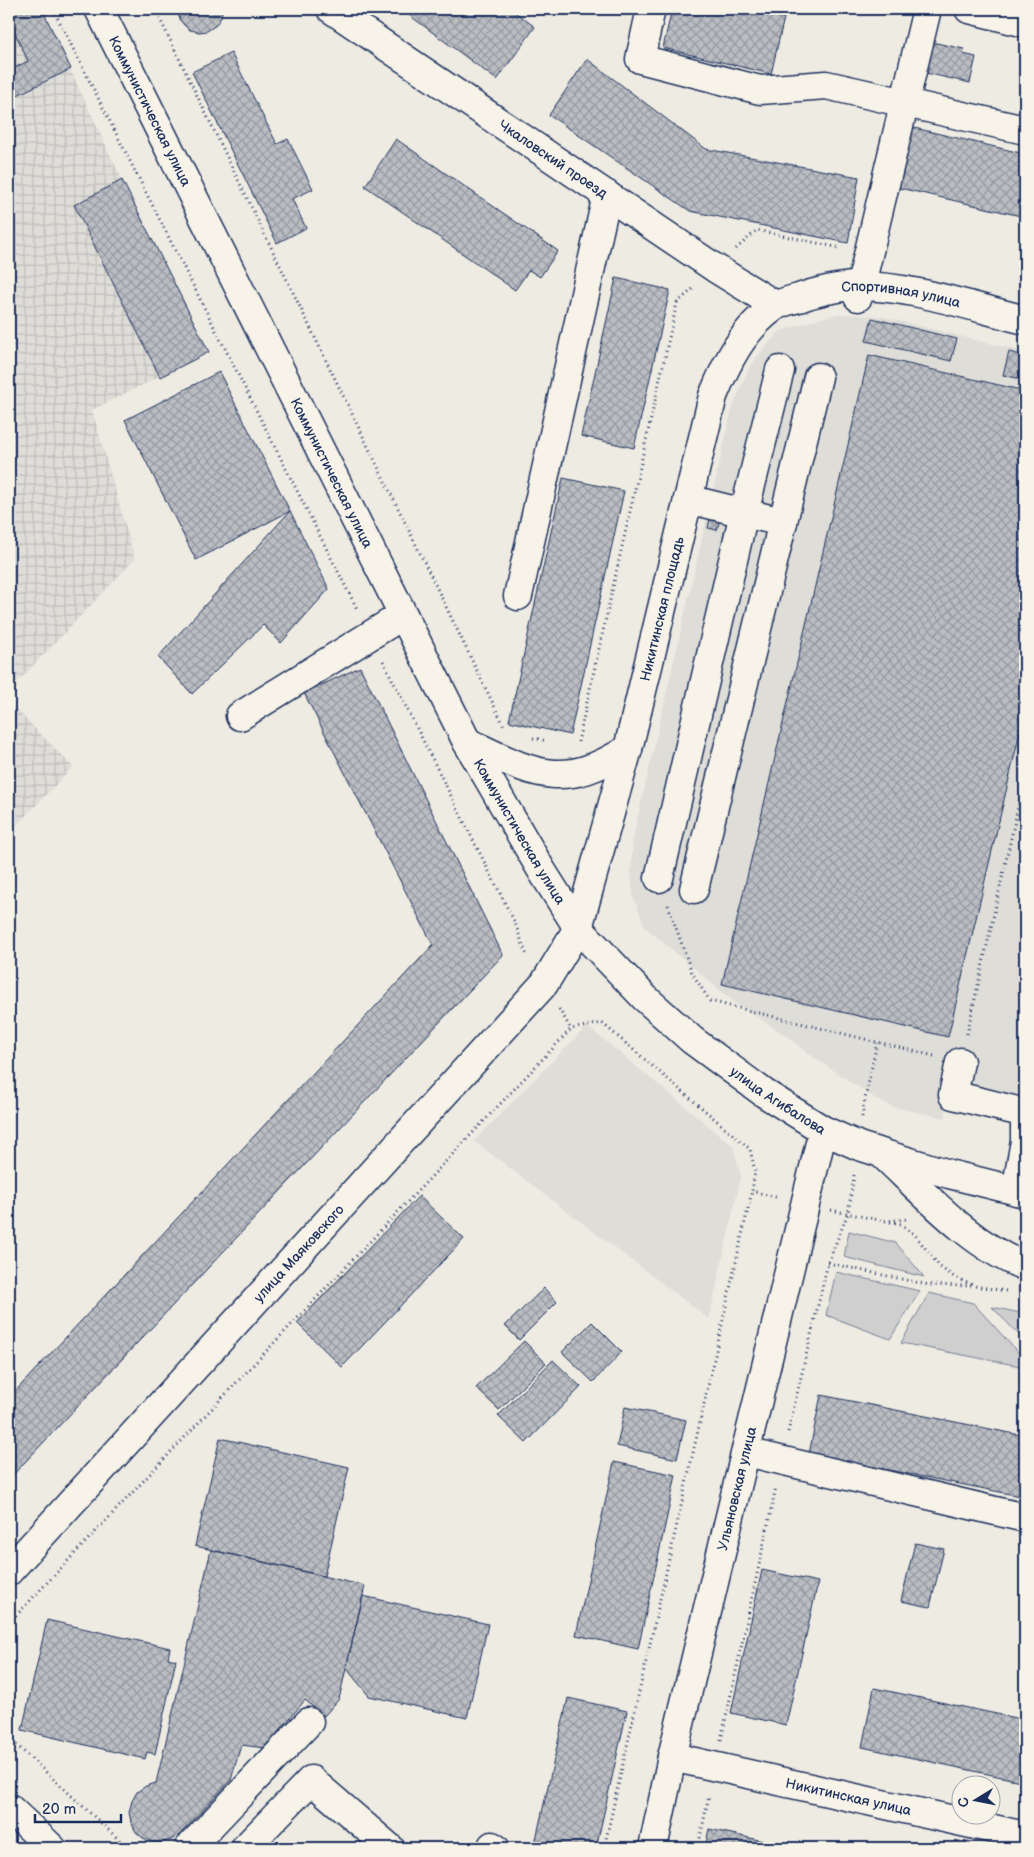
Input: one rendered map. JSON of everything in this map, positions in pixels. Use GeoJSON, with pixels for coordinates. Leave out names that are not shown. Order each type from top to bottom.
{"type":"FeatureCollection","features":[{"type":"Feature","properties":{"kind":"main road","name":"Коммунистическая улица"},"geometry":{"type":"LineString","coordinates":[[99,9],[467,742],[542,871],[578,928]]}},
{"type":"Feature","properties":{"kind":"main road","name":"Чкаловский проезд"},"geometry":{"type":"LineString","coordinates":[[332,9],[715,268],[775,306]]}},
{"type":"Feature","properties":{"kind":"main road"},"geometry":{"type":"LineString","coordinates":[[652,9],[640,59],[760,90],[826,85],[1025,130]]}},
{"type":"Feature","properties":{"kind":"main road"},"geometry":{"type":"LineString","coordinates":[[859,292],[927,9]]}},
{"type":"Feature","properties":{"kind":"main road"},"geometry":{"type":"LineString","coordinates":[[969,9],[1012,17]]}},
{"type":"Feature","properties":{"kind":"main road"},"geometry":{"type":"LineString","coordinates":[[518,596],[607,195]]}},
{"type":"Feature","properties":{"kind":"main road","name":"Спортивная улица"},"geometry":{"type":"LineString","coordinates":[[775,306],[807,295],[854,286],[859,292],[907,290],[1025,320]]}},
{"type":"Feature","properties":{"kind":"main road","name":"Никитинская площадь"},"geometry":{"type":"LineString","coordinates":[[578,928],[628,749],[713,396],[727,363],[739,343],[752,326],[775,306]]}},
{"type":"Feature","properties":{"kind":"main road"},"geometry":{"type":"LineString","coordinates":[[659,878],[744,513],[780,370]]}},
{"type":"Feature","properties":{"kind":"main road"},"geometry":{"type":"LineString","coordinates":[[694,889],[818,377]]}},
{"type":"Feature","properties":{"kind":"main road"},"geometry":{"type":"LineString","coordinates":[[688,499],[783,522]]}},
{"type":"Feature","properties":{"kind":"main road"},"geometry":{"type":"LineString","coordinates":[[240,716],[403,616]]}},
{"type":"Feature","properties":{"kind":"main road"},"geometry":{"type":"LineString","coordinates":[[467,742],[518,766],[547,775],[570,775],[609,762],[628,749]]}},
{"type":"Feature","properties":{"kind":"main road","name":"улица Маяковского"},"geometry":{"type":"LineString","coordinates":[[9,1571],[544,984],[578,928]]}},
{"type":"Feature","properties":{"kind":"main road","name":"улица Агибалова"},"geometry":{"type":"LineString","coordinates":[[578,928],[645,998],[692,1040],[764,1094],[823,1130],[859,1146],[881,1153],[949,1174],[1021,1192]]}},
{"type":"Feature","properties":{"kind":"main road"},"geometry":{"type":"LineString","coordinates":[[960,1062],[953,1095],[1025,1114]]}},
{"type":"Feature","properties":{"kind":"main road"},"geometry":{"type":"LineString","coordinates":[[1021,1192],[1025,1124]]}},
{"type":"Feature","properties":{"kind":"main road","name":"Ульяновская улица"},"geometry":{"type":"LineString","coordinates":[[653,1848],[672,1757],[823,1130]]}},
{"type":"Feature","properties":{"kind":"main road"},"geometry":{"type":"LineString","coordinates":[[881,1153],[970,1233],[994,1252],[1025,1266]]}},
{"type":"Feature","properties":{"kind":"main road"},"geometry":{"type":"LineString","coordinates":[[746,1452],[1025,1518]]}},
{"type":"Feature","properties":{"kind":"main road"},"geometry":{"type":"LineString","coordinates":[[189,1848],[309,1722]]}},
{"type":"Feature","properties":{"kind":"main road","name":"Никитинская улица"},"geometry":{"type":"LineString","coordinates":[[672,1757],[1025,1836]]}},
{"type":"Feature","properties":{"kind":"main road"},"geometry":{"type":"LineString","coordinates":[[245,1848],[311,1780],[390,1848]]}},
{"type":"Feature","properties":{"kind":"main road"},"geometry":{"type":"LineString","coordinates":[[9,1808],[52,1848]]}},
{"type":"Feature","properties":{"kind":"path"},"geometry":{"type":"LineString","coordinates":[[53,9],[515,923],[528,961],[571,1029]]}},
{"type":"Feature","properties":{"kind":"path"},"geometry":{"type":"LineString","coordinates":[[155,9],[506,730]]}},
{"type":"Feature","properties":{"kind":"path"},"geometry":{"type":"LineString","coordinates":[[576,750],[677,303]]}},
{"type":"Feature","properties":{"kind":"path"},"geometry":{"type":"LineString","coordinates":[[532,737],[550,742]]}},
{"type":"Feature","properties":{"kind":"path"},"geometry":{"type":"LineString","coordinates":[[659,878],[692,973],[710,1001],[960,1062],[1025,776]]}},
{"type":"Feature","properties":{"kind":"path"},"geometry":{"type":"LineString","coordinates":[[9,1623],[571,1029],[602,1023],[750,1149],[755,1171],[604,1848]]}},
{"type":"Feature","properties":{"kind":"path"},"geometry":{"type":"LineString","coordinates":[[752,1191],[805,1205],[901,1224],[928,1250],[940,1267],[974,1286]]}},
{"type":"Feature","properties":{"kind":"path"},"geometry":{"type":"LineString","coordinates":[[698,1848],[781,1460],[828,1263],[848,1213]]}},
{"type":"Feature","properties":{"kind":"path"},"geometry":{"type":"LineString","coordinates":[[884,1221],[912,1218]]}},
{"type":"Feature","properties":{"kind":"path"},"geometry":{"type":"LineString","coordinates":[[828,1263],[929,1285],[974,1286],[1008,1292]]}},
{"type":"Feature","properties":{"kind":"path"},"geometry":{"type":"LineString","coordinates":[[9,1738],[128,1848]]}},
{"type":"Feature","properties":{"kind":"shaded area"},"geometry":{"type":"Polygon","coordinates":[[[9,9],[42,9],[122,180],[209,352],[92,410],[135,559],[9,691],[9,9]]]}},
{"type":"Feature","properties":{"kind":"shaded area"},"geometry":{"type":"Polygon","coordinates":[[[838,314],[879,316],[1025,352],[1025,1115],[947,1095],[945,1118],[893,1107],[876,1099],[812,1056],[785,1035],[734,1002],[645,927],[633,896],[631,871],[633,838],[732,409],[748,370],[764,348],[780,331],[838,314]]]}},
{"type":"Feature","properties":{"kind":"shaded area"},"geometry":{"type":"Polygon","coordinates":[[[9,702],[73,767],[9,833],[9,702]]]}},
{"type":"Feature","properties":{"kind":"shaded area"},"geometry":{"type":"Polygon","coordinates":[[[587,1026],[733,1146],[741,1176],[709,1319],[474,1141],[587,1026]]]}},
{"type":"Feature","properties":{"kind":"shaded area"},"geometry":{"type":"Polygon","coordinates":[[[849,1231],[896,1243],[924,1277],[844,1257],[849,1231]]]}},
{"type":"Feature","properties":{"kind":"shaded area"},"geometry":{"type":"Polygon","coordinates":[[[836,1272],[920,1291],[890,1339],[826,1315],[836,1272]]]}},
{"type":"Feature","properties":{"kind":"shaded area"},"geometry":{"type":"Polygon","coordinates":[[[929,1293],[973,1303],[1025,1360],[1025,1367],[901,1343],[929,1293]]]}},
{"type":"Feature","properties":{"kind":"shaded area"},"geometry":{"type":"Polygon","coordinates":[[[992,1307],[1025,1314],[1025,1341],[992,1307]]]}},
{"type":"Feature","properties":{"kind":"building"},"geometry":{"type":"Polygon","coordinates":[[[9,9],[42,9],[71,69],[9,99],[9,71],[28,61],[9,20],[9,9]]]}},
{"type":"Feature","properties":{"kind":"building"},"geometry":{"type":"Polygon","coordinates":[[[177,9],[222,9],[222,11],[216,25],[207,31],[199,32],[190,30],[184,25],[180,20],[177,9]]]}},
{"type":"Feature","properties":{"kind":"building"},"geometry":{"type":"Polygon","coordinates":[[[401,9],[511,9],[535,27],[497,80],[401,9]]]}},
{"type":"Feature","properties":{"kind":"building"},"geometry":{"type":"Polygon","coordinates":[[[672,9],[744,9],[784,18],[771,74],[663,48],[672,9]]]}},
{"type":"Feature","properties":{"kind":"building"},"geometry":{"type":"Polygon","coordinates":[[[932,42],[964,49],[963,54],[976,57],[970,83],[926,73],[932,42]]]}},
{"type":"Feature","properties":{"kind":"building"},"geometry":{"type":"Polygon","coordinates":[[[231,53],[277,144],[288,139],[313,189],[292,199],[306,228],[277,243],[192,72],[231,53]]]}},
{"type":"Feature","properties":{"kind":"building"},"geometry":{"type":"Polygon","coordinates":[[[587,59],[706,149],[859,177],[848,243],[690,211],[549,115],[587,59]]]}},
{"type":"Feature","properties":{"kind":"building"},"geometry":{"type":"Polygon","coordinates":[[[906,126],[1025,154],[1025,217],[891,186],[906,126]]]}},
{"type":"Feature","properties":{"kind":"building"},"geometry":{"type":"Polygon","coordinates":[[[396,139],[558,251],[540,277],[529,270],[515,290],[365,186],[396,139]]]}},
{"type":"Feature","properties":{"kind":"building"},"geometry":{"type":"Polygon","coordinates":[[[122,180],[209,352],[160,377],[74,205],[122,180]]]}},
{"type":"Feature","properties":{"kind":"building"},"geometry":{"type":"Polygon","coordinates":[[[616,278],[670,290],[634,448],[581,436],[616,278]]]}},
{"type":"Feature","properties":{"kind":"building"},"geometry":{"type":"Polygon","coordinates":[[[872,318],[957,339],[951,361],[866,341],[872,318]]]}},
{"type":"Feature","properties":{"kind":"building"},"geometry":{"type":"Polygon","coordinates":[[[1009,352],[1025,356],[1025,380],[1003,375],[1009,352]]]}},
{"type":"Feature","properties":{"kind":"building"},"geometry":{"type":"Polygon","coordinates":[[[869,355],[1025,391],[1025,711],[948,1037],[722,984],[869,355]]]}},
{"type":"Feature","properties":{"kind":"building"},"geometry":{"type":"Polygon","coordinates":[[[219,372],[290,511],[196,560],[125,420],[219,372]]]}},
{"type":"Feature","properties":{"kind":"building"},"geometry":{"type":"Polygon","coordinates":[[[563,478],[624,491],[570,735],[509,721],[563,478]]]}},
{"type":"Feature","properties":{"kind":"building"},"geometry":{"type":"Polygon","coordinates":[[[290,511],[329,589],[281,643],[263,625],[192,694],[158,657],[290,511]]]}},
{"type":"Feature","properties":{"kind":"building"},"geometry":{"type":"Polygon","coordinates":[[[711,513],[721,515],[717,530],[708,528],[711,513]]]}},
{"type":"Feature","properties":{"kind":"building"},"geometry":{"type":"Polygon","coordinates":[[[360,667],[503,955],[9,1479],[9,1398],[433,945],[304,693],[360,667]]]}},
{"type":"Feature","properties":{"kind":"building"},"geometry":{"type":"Polygon","coordinates":[[[419,1196],[464,1239],[342,1367],[297,1323],[419,1196]]]}},
{"type":"Feature","properties":{"kind":"building"},"geometry":{"type":"Polygon","coordinates":[[[544,1288],[557,1302],[519,1340],[505,1326],[544,1288]]]}},
{"type":"Feature","properties":{"kind":"building"},"geometry":{"type":"Polygon","coordinates":[[[592,1322],[622,1352],[593,1382],[562,1352],[592,1322]]]}},
{"type":"Feature","properties":{"kind":"building"},"geometry":{"type":"Polygon","coordinates":[[[524,1341],[546,1363],[499,1410],[476,1388],[524,1341]]]}},
{"type":"Feature","properties":{"kind":"building"},"geometry":{"type":"Polygon","coordinates":[[[553,1360],[581,1387],[526,1443],[498,1416],[553,1360]]]}},
{"type":"Feature","properties":{"kind":"building"},"geometry":{"type":"Polygon","coordinates":[[[821,1395],[1025,1436],[1025,1497],[809,1454],[821,1395]]]}},
{"type":"Feature","properties":{"kind":"building"},"geometry":{"type":"Polygon","coordinates":[[[625,1407],[686,1420],[677,1459],[617,1446],[625,1407]]]}},
{"type":"Feature","properties":{"kind":"building"},"geometry":{"type":"Polygon","coordinates":[[[220,1438],[349,1467],[324,1576],[195,1546],[220,1438]]]}},
{"type":"Feature","properties":{"kind":"building"},"geometry":{"type":"Polygon","coordinates":[[[614,1462],[676,1475],[638,1649],[576,1635],[614,1462]]]}},
{"type":"Feature","properties":{"kind":"building"},"geometry":{"type":"Polygon","coordinates":[[[915,1543],[944,1549],[930,1607],[901,1601],[915,1543]]]}},
{"type":"Feature","properties":{"kind":"building"},"geometry":{"type":"Polygon","coordinates":[[[211,1550],[365,1586],[339,1699],[324,1716],[305,1700],[265,1748],[241,1745],[231,1780],[179,1835],[171,1840],[152,1842],[136,1832],[129,1812],[137,1792],[146,1786],[156,1783],[211,1550]]]}},
{"type":"Feature","properties":{"kind":"building"},"geometry":{"type":"Polygon","coordinates":[[[762,1570],[818,1582],[786,1725],[731,1713],[762,1570]]]}},
{"type":"Feature","properties":{"kind":"building"},"geometry":{"type":"Polygon","coordinates":[[[363,1596],[488,1624],[467,1718],[369,1696],[346,1668],[363,1596]]]}},
{"type":"Feature","properties":{"kind":"building"},"geometry":{"type":"Polygon","coordinates":[[[47,1620],[170,1648],[168,1658],[176,1660],[155,1754],[147,1752],[145,1759],[22,1730],[47,1620]]]}},
{"type":"Feature","properties":{"kind":"building"},"geometry":{"type":"Polygon","coordinates":[[[874,1688],[1025,1720],[1025,1782],[1002,1777],[1002,1774],[988,1774],[862,1747],[874,1688]]]}},
{"type":"Feature","properties":{"kind":"building"},"geometry":{"type":"Polygon","coordinates":[[[568,1698],[627,1711],[596,1848],[534,1848],[568,1698]]]}},
{"type":"Feature","properties":{"kind":"building"},"geometry":{"type":"Polygon","coordinates":[[[709,1829],[786,1846],[785,1848],[705,1848],[709,1829]]]}}]}
